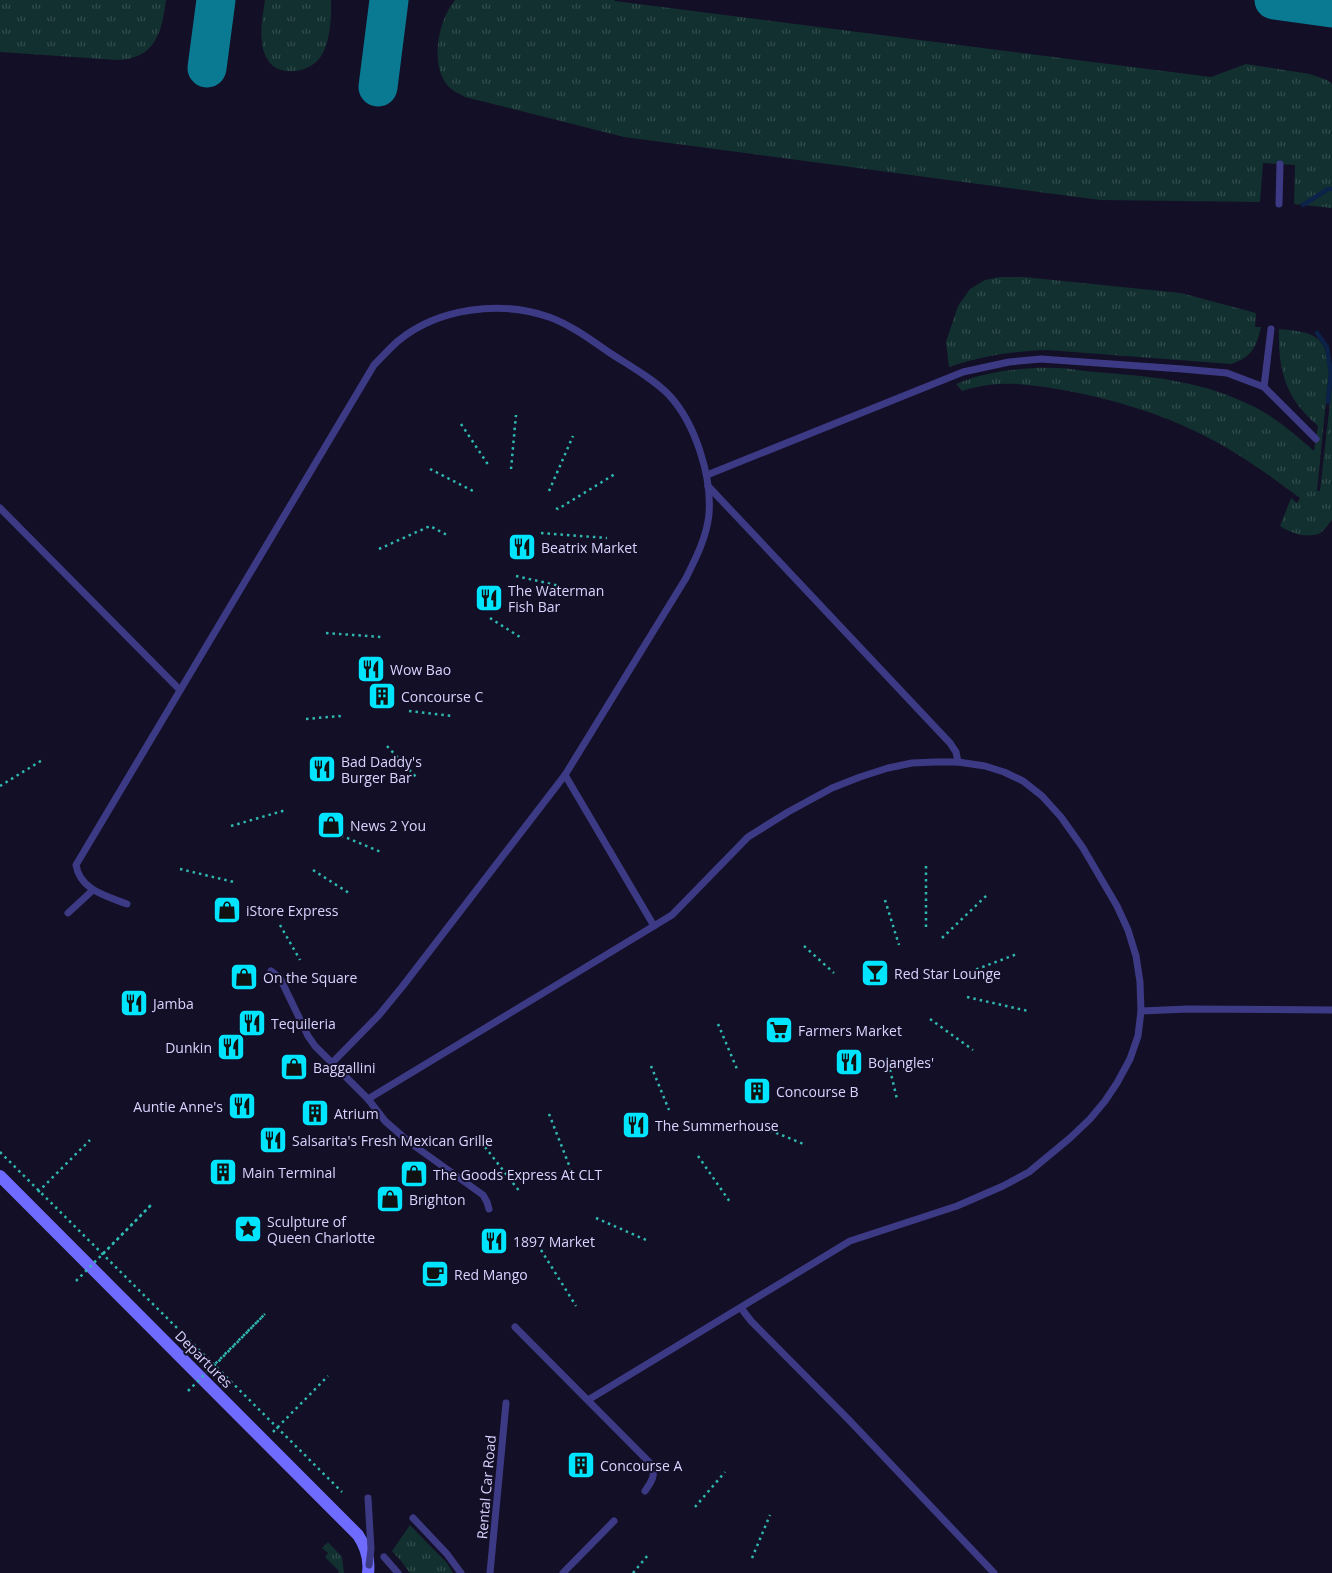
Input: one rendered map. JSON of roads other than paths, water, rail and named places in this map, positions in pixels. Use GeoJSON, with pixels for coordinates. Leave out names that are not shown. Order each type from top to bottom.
{"type":"FeatureCollection","features":[{"type":"Feature","properties":{"kind":"main road","name":"Departures"},"geometry":{"type":"LineString","coordinates":[[0,1176],[358,1535],[366,1547],[369,1569]]}},
{"type":"Feature","properties":{"kind":"lane"},"geometry":{"type":"LineString","coordinates":[[1279,204],[1280,164]]}},
{"type":"Feature","properties":{"kind":"lane"},"geometry":{"type":"LineString","coordinates":[[127,904],[94,890],[82,881],[76,865],[374,365],[399,340],[425,324],[464,310],[491,307],[521,310],[548,317],[575,330],[650,379],[669,396],[683,415],[697,442],[707,475],[708,486],[709,515],[701,547],[686,578],[565,775],[402,987],[379,1015],[332,1064]]}},
{"type":"Feature","properties":{"kind":"lane"},"geometry":{"type":"LineString","coordinates":[[1264,387],[1271,329]]}},
{"type":"Feature","properties":{"kind":"lane"},"geometry":{"type":"LineString","coordinates":[[707,475],[964,372],[1009,362],[1041,359],[1227,373],[1264,387],[1316,439]]}},
{"type":"Feature","properties":{"kind":"lane"},"geometry":{"type":"LineString","coordinates":[[708,486],[950,743],[956,752],[958,762]]}},
{"type":"Feature","properties":{"kind":"lane"},"geometry":{"type":"LineString","coordinates":[[0,508],[180,690]]}},
{"type":"Feature","properties":{"kind":"lane"},"geometry":{"type":"LineString","coordinates":[[368,1099],[672,915],[748,837],[825,792],[860,777],[912,763],[935,762],[958,762],[985,766],[1004,772],[1023,782],[1042,796],[1061,817],[1084,848],[1118,906],[1128,930],[1136,956],[1140,982],[1141,1011],[1138,1036],[1130,1059],[1109,1095],[1090,1119],[1051,1155],[1003,1186],[957,1206],[850,1242],[588,1400]]}},
{"type":"Feature","properties":{"kind":"lane"},"geometry":{"type":"LineString","coordinates":[[565,775],[654,926]]}},
{"type":"Feature","properties":{"kind":"lane"},"geometry":{"type":"LineString","coordinates":[[68,913],[94,890]]}},
{"type":"Feature","properties":{"kind":"lane"},"geometry":{"type":"LineString","coordinates":[[271,971],[280,978],[308,1036],[332,1064],[368,1099],[385,1120],[409,1142],[483,1195],[489,1209]]}},
{"type":"Feature","properties":{"kind":"lane"},"geometry":{"type":"LineString","coordinates":[[1141,1011],[1188,1009],[1332,1010]]}},
{"type":"Feature","properties":{"kind":"lane"},"geometry":{"type":"LineString","coordinates":[[741,1308],[751,1321],[849,1420],[994,1573]]}},
{"type":"Feature","properties":{"kind":"lane"},"geometry":{"type":"LineString","coordinates":[[515,1328],[652,1465],[654,1471],[653,1478],[644,1491]]}},
{"type":"Feature","properties":{"kind":"lane","name":"Rental Car Road"},"geometry":{"type":"LineString","coordinates":[[490,1573],[506,1403]]}},
{"type":"Feature","properties":{"kind":"lane"},"geometry":{"type":"LineString","coordinates":[[368,1498],[371,1549],[369,1569]]}},
{"type":"Feature","properties":{"kind":"lane"},"geometry":{"type":"LineString","coordinates":[[413,1518],[447,1554],[461,1573]]}},
{"type":"Feature","properties":{"kind":"lane"},"geometry":{"type":"LineString","coordinates":[[563,1573],[614,1521]]}},
{"type":"Feature","properties":{"kind":"lane"},"geometry":{"type":"LineString","coordinates":[[384,1557],[398,1573]]}},
{"type":"Feature","properties":{"kind":"waterway"},"geometry":{"type":"LineString","coordinates":[[1303,205],[1328,189],[1332,189]]}},
{"type":"Feature","properties":{"kind":"waterway"},"geometry":{"type":"LineString","coordinates":[[1317,333],[1327,347],[1331,374],[1328,402]]}},
{"type":"Feature","properties":{"kind":"place","name":"Beatrix Market"},"geometry":{"type":"Point","coordinates":[522,547]}},
{"type":"Feature","properties":{"kind":"place","name":"The Waterman Fish Bar"},"geometry":{"type":"Point","coordinates":[489,598]}},
{"type":"Feature","properties":{"kind":"place","name":"Wow Bao"},"geometry":{"type":"Point","coordinates":[371,669]}},
{"type":"Feature","properties":{"kind":"place","name":"Concourse C"},"geometry":{"type":"Point","coordinates":[382,696]}},
{"type":"Feature","properties":{"kind":"place","name":"Bad Daddy's Burger Bar"},"geometry":{"type":"Point","coordinates":[322,769]}},
{"type":"Feature","properties":{"kind":"place","name":"News 2 You"},"geometry":{"type":"Point","coordinates":[331,825]}},
{"type":"Feature","properties":{"kind":"place","name":"iStore Express"},"geometry":{"type":"Point","coordinates":[227,910]}},
{"type":"Feature","properties":{"kind":"place","name":"Red Star Lounge"},"geometry":{"type":"Point","coordinates":[875,973]}},
{"type":"Feature","properties":{"kind":"place","name":"On the Square"},"geometry":{"type":"Point","coordinates":[244,977]}},
{"type":"Feature","properties":{"kind":"place","name":"Jamba"},"geometry":{"type":"Point","coordinates":[134,1003]}},
{"type":"Feature","properties":{"kind":"place","name":"Tequileria"},"geometry":{"type":"Point","coordinates":[252,1023]}},
{"type":"Feature","properties":{"kind":"place","name":"Farmers Market"},"geometry":{"type":"Point","coordinates":[779,1030]}},
{"type":"Feature","properties":{"kind":"place","name":"Dunkin"},"geometry":{"type":"Point","coordinates":[231,1047]}},
{"type":"Feature","properties":{"kind":"place","name":"Bojangles'"},"geometry":{"type":"Point","coordinates":[849,1062]}},
{"type":"Feature","properties":{"kind":"place","name":"Baggallini"},"geometry":{"type":"Point","coordinates":[294,1067]}},
{"type":"Feature","properties":{"kind":"place","name":"Concourse B"},"geometry":{"type":"Point","coordinates":[757,1091]}},
{"type":"Feature","properties":{"kind":"place","name":"Auntie Anne's"},"geometry":{"type":"Point","coordinates":[242,1106]}},
{"type":"Feature","properties":{"kind":"place","name":"Atrium"},"geometry":{"type":"Point","coordinates":[315,1113]}},
{"type":"Feature","properties":{"kind":"place","name":"The Summerhouse"},"geometry":{"type":"Point","coordinates":[636,1125]}},
{"type":"Feature","properties":{"kind":"place","name":"Salsarita's Fresh Mexican Grille"},"geometry":{"type":"Point","coordinates":[273,1140]}},
{"type":"Feature","properties":{"kind":"place","name":"Main Terminal"},"geometry":{"type":"Point","coordinates":[223,1172]}},
{"type":"Feature","properties":{"kind":"place","name":"The Goods Express At CLT"},"geometry":{"type":"Point","coordinates":[414,1174]}},
{"type":"Feature","properties":{"kind":"place","name":"Brighton"},"geometry":{"type":"Point","coordinates":[390,1199]}},
{"type":"Feature","properties":{"kind":"place","name":"Sculpture of Queen Charlotte"},"geometry":{"type":"Point","coordinates":[248,1229]}},
{"type":"Feature","properties":{"kind":"place","name":"1897 Market"},"geometry":{"type":"Point","coordinates":[494,1241]}},
{"type":"Feature","properties":{"kind":"place","name":"Red Mango"},"geometry":{"type":"Point","coordinates":[435,1274]}},
{"type":"Feature","properties":{"kind":"place","name":"Concourse A"},"geometry":{"type":"Point","coordinates":[581,1465]}}]}
